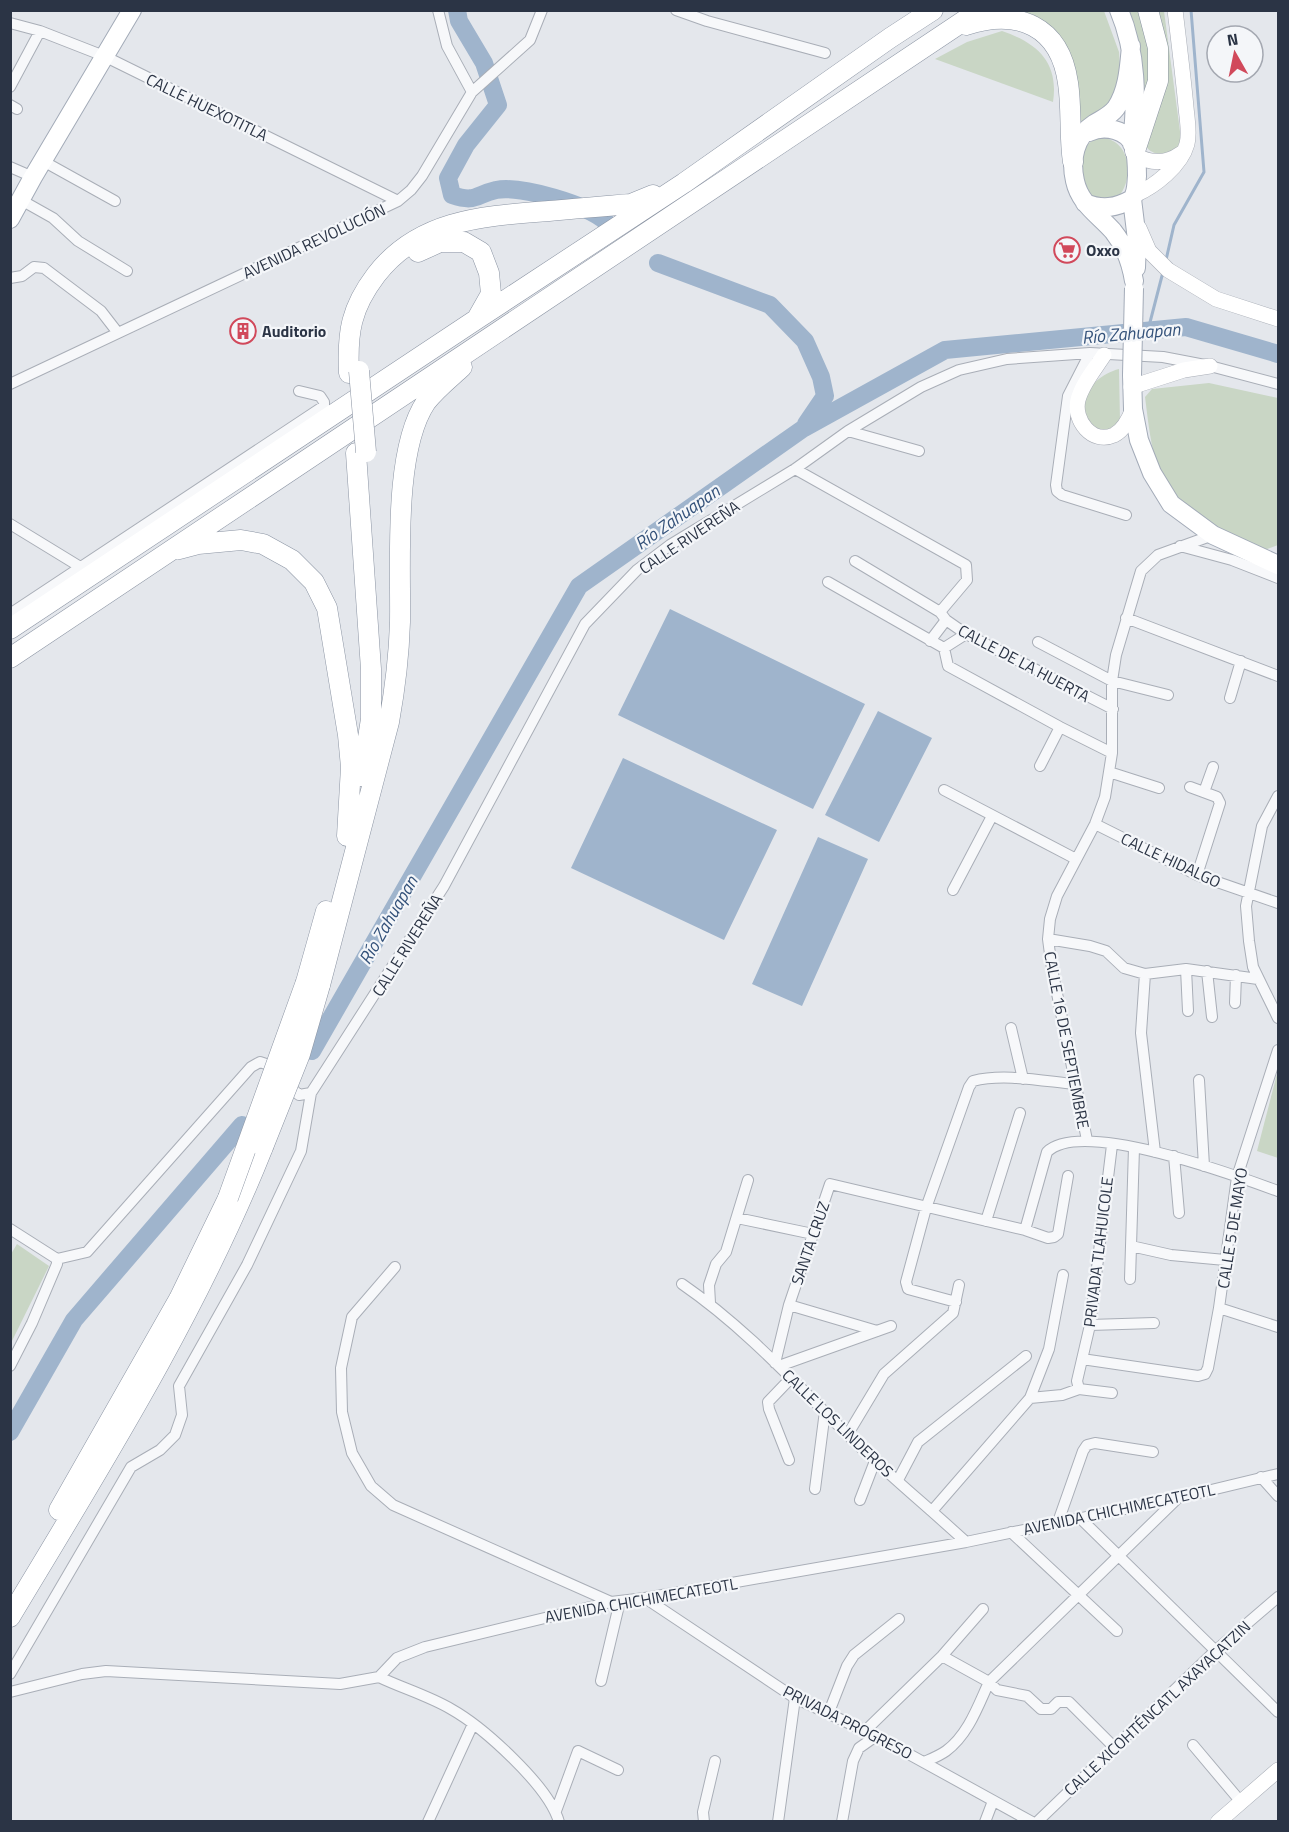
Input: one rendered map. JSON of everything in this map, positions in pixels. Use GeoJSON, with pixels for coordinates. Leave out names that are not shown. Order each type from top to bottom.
{"type":"FeatureCollection","features":[{"type":"Feature","properties":{"kind":"highway"},"geometry":{"type":"LineString","coordinates":[[10,629],[684,183],[933,10]]}},
{"type":"Feature","properties":{"kind":"highway"},"geometry":{"type":"LineString","coordinates":[[10,658],[980,10]]}},
{"type":"Feature","properties":{"kind":"highway"},"geometry":{"type":"LineString","coordinates":[[1134,150],[1158,81],[1158,48],[1148,10]]}},
{"type":"Feature","properties":{"kind":"highway"},"geometry":{"type":"LineString","coordinates":[[950,31],[983,21],[1015,19],[1031,24],[1046,34],[1060,54],[1068,82],[1073,162]]}},
{"type":"Feature","properties":{"kind":"highway"},"geometry":{"type":"LineString","coordinates":[[378,759],[382,680],[350,326],[362,294],[383,266],[406,244],[438,228],[487,216],[631,204],[684,183]]}},
{"type":"Feature","properties":{"kind":"highway"},"geometry":{"type":"LineString","coordinates":[[354,372],[364,323],[372,298],[397,266],[412,254],[440,242],[464,242],[481,252],[489,273],[491,294],[477,319]]}},
{"type":"Feature","properties":{"kind":"highway"},"geometry":{"type":"LineString","coordinates":[[10,1594],[178,1299],[228,1198],[313,983],[389,722],[400,625],[402,490],[409,443],[426,402],[445,382],[475,357],[482,342]]}},
{"type":"Feature","properties":{"kind":"highway"},"geometry":{"type":"LineString","coordinates":[[10,1617],[96,1474],[190,1308],[242,1202],[300,1054],[313,983],[364,767],[371,719],[371,669],[361,452]]}},
{"type":"Feature","properties":{"kind":"highway"},"geometry":{"type":"LineString","coordinates":[[164,554],[198,544],[241,540],[263,544],[292,560],[314,582],[327,608],[348,735],[351,767],[346,836]]}},
{"type":"Feature","properties":{"kind":"main road"},"geometry":{"type":"LineString","coordinates":[[10,219],[132,10]]}},
{"type":"Feature","properties":{"kind":"main road"},"geometry":{"type":"LineString","coordinates":[[1119,10],[1131,46],[1135,98],[1134,197],[1137,252],[1132,381],[1133,409],[1139,440],[1152,473],[1171,504],[1213,535],[1278,565]]}},
{"type":"Feature","properties":{"kind":"main road"},"geometry":{"type":"LineString","coordinates":[[1085,203],[1098,207],[1112,207],[1134,197],[1157,182],[1173,167],[1185,150],[1188,133],[1175,10]]}},
{"type":"Feature","properties":{"kind":"main road"},"geometry":{"type":"LineString","coordinates":[[1131,46],[1129,68],[1120,100],[1111,114],[1087,129],[1078,141],[1073,162],[1076,187],[1085,203],[1120,242],[1129,258],[1134,284]]}},
{"type":"Feature","properties":{"kind":"main road"},"geometry":{"type":"LineString","coordinates":[[1078,141],[1093,130],[1104,128],[1119,132],[1134,150],[1148,161],[1161,162],[1173,159],[1185,150]]}},
{"type":"Feature","properties":{"kind":"main road"},"geometry":{"type":"LineString","coordinates":[[1135,219],[1149,251],[1163,266],[1216,299],[1278,319]]}},
{"type":"Feature","properties":{"kind":"main road"},"geometry":{"type":"LineString","coordinates":[[1097,354],[1078,402],[1077,413],[1082,425],[1096,436],[1116,435],[1127,423],[1133,409]]}},
{"type":"Feature","properties":{"kind":"main road"},"geometry":{"type":"LineString","coordinates":[[1132,381],[1210,366]]}},
{"type":"Feature","properties":{"kind":"main road"},"geometry":{"type":"LineString","coordinates":[[1218,1821],[1278,1770]]}},
{"type":"Feature","properties":{"kind":"street"},"geometry":{"type":"LineString","coordinates":[[438,10],[447,46],[475,89]]}},
{"type":"Feature","properties":{"kind":"street","name":"AVENIDA REVOLUCIÓN"},"geometry":{"type":"LineString","coordinates":[[10,384],[398,201],[422,176],[475,89],[530,40],[542,10]]}},
{"type":"Feature","properties":{"kind":"street"},"geometry":{"type":"LineString","coordinates":[[676,10],[707,21],[825,53]]}},
{"type":"Feature","properties":{"kind":"street","name":"CALLE HUEXOTITLA"},"geometry":{"type":"LineString","coordinates":[[10,23],[40,31],[104,56],[398,201]]}},
{"type":"Feature","properties":{"kind":"street"},"geometry":{"type":"LineString","coordinates":[[10,87],[40,31]]}},
{"type":"Feature","properties":{"kind":"street"},"geometry":{"type":"LineString","coordinates":[[43,161],[115,201]]}},
{"type":"Feature","properties":{"kind":"street"},"geometry":{"type":"LineString","coordinates":[[10,167],[33,177]]}},
{"type":"Feature","properties":{"kind":"street"},"geometry":{"type":"LineString","coordinates":[[21,200],[53,218],[78,241],[127,271]]}},
{"type":"Feature","properties":{"kind":"street"},"geometry":{"type":"LineString","coordinates":[[10,278],[22,276],[34,267],[44,268],[101,311],[118,333]]}},
{"type":"Feature","properties":{"kind":"street"},"geometry":{"type":"LineString","coordinates":[[1097,354],[1068,396],[1057,491],[1062,495],[1126,515]]}},
{"type":"Feature","properties":{"kind":"street","name":"CALLE RIVEREÑA"},"geometry":{"type":"LineString","coordinates":[[311,1093],[444,886],[585,624],[637,570],[670,545],[795,469],[848,431],[921,387],[959,370],[1007,359],[1097,354],[1162,357],[1210,366],[1278,384]]}},
{"type":"Feature","properties":{"kind":"street"},"geometry":{"type":"LineString","coordinates":[[10,614],[324,406],[320,396],[298,392]]}},
{"type":"Feature","properties":{"kind":"street"},"geometry":{"type":"LineString","coordinates":[[848,431],[919,451]]}},
{"type":"Feature","properties":{"kind":"street"},"geometry":{"type":"LineString","coordinates":[[795,469],[966,565],[967,580],[943,616],[930,641]]}},
{"type":"Feature","properties":{"kind":"street"},"geometry":{"type":"LineString","coordinates":[[10,524],[82,568]]}},
{"type":"Feature","properties":{"kind":"street","name":"CALLE 16 DE SEPTIEMBRE"},"geometry":{"type":"LineString","coordinates":[[1087,1140],[1074,1084],[1048,939],[1050,919],[1057,896],[1095,824],[1105,797],[1112,753],[1112,681],[1126,618],[1141,571],[1158,555],[1213,535]]}},
{"type":"Feature","properties":{"kind":"street"},"geometry":{"type":"LineString","coordinates":[[1180,546],[1232,560],[1278,578]]}},
{"type":"Feature","properties":{"kind":"street","name":"CALLE DE LA HUERTA"},"geometry":{"type":"LineString","coordinates":[[855,561],[943,616],[966,634],[1113,709]]}},
{"type":"Feature","properties":{"kind":"street"},"geometry":{"type":"LineString","coordinates":[[828,582],[944,648]]}},
{"type":"Feature","properties":{"kind":"street"},"geometry":{"type":"LineString","coordinates":[[1126,618],[1278,676]]}},
{"type":"Feature","properties":{"kind":"street"},"geometry":{"type":"LineString","coordinates":[[944,648],[966,634]]}},
{"type":"Feature","properties":{"kind":"street"},"geometry":{"type":"LineString","coordinates":[[1038,642],[1112,681],[1168,695]]}},
{"type":"Feature","properties":{"kind":"street"},"geometry":{"type":"LineString","coordinates":[[944,648],[948,666],[1060,728],[1112,753]]}},
{"type":"Feature","properties":{"kind":"street"},"geometry":{"type":"LineString","coordinates":[[1230,698],[1241,661]]}},
{"type":"Feature","properties":{"kind":"street"},"geometry":{"type":"LineString","coordinates":[[1040,766],[1060,728]]}},
{"type":"Feature","properties":{"kind":"street"},"geometry":{"type":"LineString","coordinates":[[1204,792],[1213,767]]}},
{"type":"Feature","properties":{"kind":"street"},"geometry":{"type":"LineString","coordinates":[[1109,772],[1159,788]]}},
{"type":"Feature","properties":{"kind":"street"},"geometry":{"type":"LineString","coordinates":[[1190,787],[1217,797],[1220,803],[1197,875]]}},
{"type":"Feature","properties":{"kind":"street"},"geometry":{"type":"LineString","coordinates":[[944,790],[1076,859]]}},
{"type":"Feature","properties":{"kind":"street"},"geometry":{"type":"LineString","coordinates":[[1278,796],[1262,826],[1248,894],[1249,941],[1253,967],[1278,1018]]}},
{"type":"Feature","properties":{"kind":"street"},"geometry":{"type":"LineString","coordinates":[[953,890],[992,816]]}},
{"type":"Feature","properties":{"kind":"street","name":"CALLE HIDALGO"},"geometry":{"type":"LineString","coordinates":[[1095,824],[1197,875],[1278,903]]}},
{"type":"Feature","properties":{"kind":"street"},"geometry":{"type":"LineString","coordinates":[[1048,939],[1106,951],[1124,968],[1145,974],[1186,969],[1258,980]]}},
{"type":"Feature","properties":{"kind":"street"},"geometry":{"type":"LineString","coordinates":[[1186,969],[1188,1011]]}},
{"type":"Feature","properties":{"kind":"street"},"geometry":{"type":"LineString","coordinates":[[1207,971],[1212,1017]]}},
{"type":"Feature","properties":{"kind":"street"},"geometry":{"type":"LineString","coordinates":[[1145,974],[1141,1033],[1155,1152]]}},
{"type":"Feature","properties":{"kind":"street"},"geometry":{"type":"LineString","coordinates":[[1235,1003],[1236,975]]}},
{"type":"Feature","properties":{"kind":"street"},"geometry":{"type":"LineString","coordinates":[[1011,1028],[1023,1079]]}},
{"type":"Feature","properties":{"kind":"street","name":"CALLE 5 DE MAYO"},"geometry":{"type":"LineString","coordinates":[[1082,1359],[1198,1376],[1205,1374],[1219,1308],[1237,1177],[1278,1050]]}},
{"type":"Feature","properties":{"kind":"street"},"geometry":{"type":"LineString","coordinates":[[10,1229],[57,1259],[87,1252],[251,1067],[260,1062],[266,1064],[299,1095],[311,1093],[301,1151],[247,1265],[179,1386],[182,1415],[175,1435],[160,1450],[131,1467],[10,1674]]}},
{"type":"Feature","properties":{"kind":"street"},"geometry":{"type":"LineString","coordinates":[[956,1302],[908,1289],[906,1286],[926,1208],[973,1081],[1023,1079],[1074,1084]]}},
{"type":"Feature","properties":{"kind":"street"},"geometry":{"type":"LineString","coordinates":[[1199,1080],[1204,1166]]}},
{"type":"Feature","properties":{"kind":"street"},"geometry":{"type":"LineString","coordinates":[[986,1221],[1020,1113]]}},
{"type":"Feature","properties":{"kind":"street"},"geometry":{"type":"LineString","coordinates":[[1025,1230],[1047,1152],[1061,1145],[1087,1140],[1174,1156],[1278,1191]]}},
{"type":"Feature","properties":{"kind":"street","name":"PRIVADA TLAHUICOLE"},"geometry":{"type":"LineString","coordinates":[[1079,1389],[1077,1381],[1090,1325],[1112,1145]]}},
{"type":"Feature","properties":{"kind":"street"},"geometry":{"type":"LineString","coordinates":[[1130,1279],[1134,1148]]}},
{"type":"Feature","properties":{"kind":"street"},"geometry":{"type":"LineString","coordinates":[[1174,1156],[1179,1213]]}},
{"type":"Feature","properties":{"kind":"street"},"geometry":{"type":"LineString","coordinates":[[926,1208],[1025,1230],[1048,1238],[1054,1237],[1058,1234],[1068,1176]]}},
{"type":"Feature","properties":{"kind":"street"},"geometry":{"type":"LineString","coordinates":[[710,1303],[709,1285],[716,1264],[726,1252],[748,1180]]}},
{"type":"Feature","properties":{"kind":"street","name":"SANTA CRUZ"},"geometry":{"type":"LineString","coordinates":[[777,1364],[789,1305],[830,1184],[926,1208]]}},
{"type":"Feature","properties":{"kind":"street"},"geometry":{"type":"LineString","coordinates":[[736,1218],[813,1234]]}},
{"type":"Feature","properties":{"kind":"street"},"geometry":{"type":"LineString","coordinates":[[1131,1246],[1171,1255],[1225,1260]]}},
{"type":"Feature","properties":{"kind":"street"},"geometry":{"type":"LineString","coordinates":[[10,1366],[32,1323],[57,1264],[57,1259]]}},
{"type":"Feature","properties":{"kind":"street"},"geometry":{"type":"LineString","coordinates":[[395,1267],[352,1317],[341,1368],[342,1412],[352,1453],[371,1486],[393,1505],[615,1602],[601,1680]]}},
{"type":"Feature","properties":{"kind":"street"},"geometry":{"type":"LineString","coordinates":[[932,1511],[1030,1398],[1049,1349],[1063,1275]]}},
{"type":"Feature","properties":{"kind":"street","name":"CALLE LOS LINDEROS"},"geometry":{"type":"LineString","coordinates":[[682,1284],[710,1303],[777,1364],[875,1461],[966,1542]]}},
{"type":"Feature","properties":{"kind":"street"},"geometry":{"type":"LineString","coordinates":[[848,1434],[884,1374],[953,1313],[959,1285]]}},
{"type":"Feature","properties":{"kind":"street"},"geometry":{"type":"LineString","coordinates":[[789,1305],[877,1331]]}},
{"type":"Feature","properties":{"kind":"street"},"geometry":{"type":"LineString","coordinates":[[1219,1308],[1278,1327]]}},
{"type":"Feature","properties":{"kind":"street"},"geometry":{"type":"LineString","coordinates":[[1090,1325],[1154,1323]]}},
{"type":"Feature","properties":{"kind":"street"},"geometry":{"type":"LineString","coordinates":[[777,1364],[891,1326]]}},
{"type":"Feature","properties":{"kind":"street"},"geometry":{"type":"LineString","coordinates":[[897,1480],[918,1442],[1026,1356]]}},
{"type":"Feature","properties":{"kind":"street"},"geometry":{"type":"LineString","coordinates":[[789,1460],[768,1402],[791,1378]]}},
{"type":"Feature","properties":{"kind":"street"},"geometry":{"type":"LineString","coordinates":[[1030,1398],[1062,1395],[1079,1389],[1112,1394]]}},
{"type":"Feature","properties":{"kind":"street"},"geometry":{"type":"LineString","coordinates":[[815,1489],[825,1411]]}},
{"type":"Feature","properties":{"kind":"street"},"geometry":{"type":"LineString","coordinates":[[1058,1522],[1087,1445],[1095,1443],[1153,1452]]}},
{"type":"Feature","properties":{"kind":"street"},"geometry":{"type":"LineString","coordinates":[[860,1500],[875,1461]]}},
{"type":"Feature","properties":{"kind":"street","name":"AVENIDA CHICHIMECATEOTL"},"geometry":{"type":"LineString","coordinates":[[379,1677],[397,1658],[425,1647],[615,1602],[966,1542],[1178,1498],[1278,1474]]}},
{"type":"Feature","properties":{"kind":"street"},"geometry":{"type":"LineString","coordinates":[[1261,1477],[1278,1496]]}},
{"type":"Feature","properties":{"kind":"street"},"geometry":{"type":"LineString","coordinates":[[924,1762],[946,1752],[960,1738],[989,1682],[1178,1498]]}},
{"type":"Feature","properties":{"kind":"street"},"geometry":{"type":"LineString","coordinates":[[1081,1519],[1278,1712]]}},
{"type":"Feature","properties":{"kind":"street"},"geometry":{"type":"LineString","coordinates":[[1011,1532],[1117,1631]]}},
{"type":"Feature","properties":{"kind":"street","name":"CALLE XICOHTÉNCATL AXAYACATZIN"},"geometry":{"type":"LineString","coordinates":[[1037,1821],[1215,1651],[1278,1597]]}},
{"type":"Feature","properties":{"kind":"street","name":"PRIVADA PROGRESO"},"geometry":{"type":"LineString","coordinates":[[645,1598],[795,1698],[871,1733],[1032,1821]]}},
{"type":"Feature","properties":{"kind":"street"},"geometry":{"type":"LineString","coordinates":[[842,1821],[852,1761],[860,1748],[983,1609]]}},
{"type":"Feature","properties":{"kind":"street"},"geometry":{"type":"LineString","coordinates":[[829,1712],[847,1666],[854,1655],[899,1619]]}},
{"type":"Feature","properties":{"kind":"street"},"geometry":{"type":"LineString","coordinates":[[942,1656],[989,1682],[997,1690],[1027,1696],[1041,1709],[1051,1708],[1058,1701],[1069,1702],[1114,1747]]}},
{"type":"Feature","properties":{"kind":"street"},"geometry":{"type":"LineString","coordinates":[[10,1692],[82,1674],[106,1671],[340,1684],[379,1677],[451,1708],[473,1724],[532,1779],[557,1816]]}},
{"type":"Feature","properties":{"kind":"street"},"geometry":{"type":"LineString","coordinates":[[778,1821],[795,1698]]}},
{"type":"Feature","properties":{"kind":"street"},"geometry":{"type":"LineString","coordinates":[[428,1821],[473,1724]]}},
{"type":"Feature","properties":{"kind":"street"},"geometry":{"type":"LineString","coordinates":[[1193,1745],[1241,1802]]}},
{"type":"Feature","properties":{"kind":"street"},"geometry":{"type":"LineString","coordinates":[[557,1816],[578,1751],[618,1770]]}},
{"type":"Feature","properties":{"kind":"street"},"geometry":{"type":"LineString","coordinates":[[704,1821],[703,1812],[714,1761]]}},
{"type":"Feature","properties":{"kind":"street"},"geometry":{"type":"LineString","coordinates":[[985,1821],[993,1801]]}},
{"type":"Feature","properties":{"kind":"green space"},"geometry":{"type":"Polygon","coordinates":[[[1001,11],[1104,11],[1119,52],[1121,82],[1108,107],[1079,128],[1069,64],[1001,11]]]}},
{"type":"Feature","properties":{"kind":"green space"},"geometry":{"type":"Polygon","coordinates":[[[1123,11],[1145,11],[1157,66],[1143,109],[1123,11]]]}},
{"type":"Feature","properties":{"kind":"green space"},"geometry":{"type":"Polygon","coordinates":[[[1155,11],[1164,11],[1181,139],[1176,151],[1163,154],[1151,151],[1145,145],[1155,11]]]}},
{"type":"Feature","properties":{"kind":"green space"},"geometry":{"type":"Polygon","coordinates":[[[1002,31],[1036,48],[1043,56],[1053,76],[1053,102],[935,59],[967,42],[1002,31]]]}},
{"type":"Feature","properties":{"kind":"green space"},"geometry":{"type":"Polygon","coordinates":[[[1102,138],[1113,141],[1120,147],[1128,165],[1125,186],[1114,201],[1088,197],[1083,180],[1082,162],[1086,146],[1102,138]]]}},
{"type":"Feature","properties":{"kind":"green space"},"geometry":{"type":"Polygon","coordinates":[[[1119,369],[1120,421],[1111,430],[1092,429],[1084,411],[1085,396],[1099,379],[1119,369]]]}},
{"type":"Feature","properties":{"kind":"green space"},"geometry":{"type":"Polygon","coordinates":[[[1209,383],[1278,398],[1278,545],[1259,552],[1186,509],[1166,486],[1155,458],[1145,397],[1152,389],[1209,383]]]}},
{"type":"Feature","properties":{"kind":"green space"},"geometry":{"type":"Polygon","coordinates":[[[1278,1070],[1278,1158],[1257,1151],[1278,1070]]]}},
{"type":"Feature","properties":{"kind":"green space"},"geometry":{"type":"Polygon","coordinates":[[[17,1244],[49,1266],[11,1343],[11,1254],[17,1244]]]}},
{"type":"Feature","properties":{"kind":"water"},"geometry":{"type":"Polygon","coordinates":[[[670,609],[865,704],[813,809],[618,715],[670,609]]]}},
{"type":"Feature","properties":{"kind":"water"},"geometry":{"type":"Polygon","coordinates":[[[878,711],[932,738],[879,842],[825,815],[878,711]]]}},
{"type":"Feature","properties":{"kind":"water"},"geometry":{"type":"Polygon","coordinates":[[[623,758],[777,830],[724,940],[571,868],[623,758]]]}},
{"type":"Feature","properties":{"kind":"water"},"geometry":{"type":"Polygon","coordinates":[[[818,837],[868,859],[802,1006],[752,984],[818,837]]]}},
{"type":"Feature","properties":{"kind":"waterway"},"geometry":{"type":"LineString","coordinates":[[457,10],[459,21],[484,63],[498,105],[466,145],[448,178],[452,195],[471,198],[496,190],[521,190],[570,203],[606,222]]}},
{"type":"Feature","properties":{"kind":"waterway"},"geometry":{"type":"LineString","coordinates":[[1166,260],[1174,225],[1204,172],[1191,10]]}},
{"type":"Feature","properties":{"kind":"waterway"},"geometry":{"type":"LineString","coordinates":[[658,263],[770,305],[805,341],[821,377],[825,396],[806,424]]}},
{"type":"Feature","properties":{"kind":"waterway"},"geometry":{"type":"LineString","coordinates":[[1148,330],[1163,272]]}},
{"type":"Feature","properties":{"kind":"waterway","name":"Río Zahuapan"},"geometry":{"type":"LineString","coordinates":[[312,1051],[579,586],[804,428],[945,350],[1186,327],[1278,354]]}},
{"type":"Feature","properties":{"kind":"waterway","name":"Río Zahuapan"},"geometry":{"type":"LineString","coordinates":[[10,1432],[74,1320],[242,1125]]}},
{"type":"Feature","properties":{"kind":"place","name":"Oxxo"},"geometry":{"type":"Point","coordinates":[1067,250]}},
{"type":"Feature","properties":{"kind":"place","name":"Auditorio"},"geometry":{"type":"Point","coordinates":[243,331]}}]}
